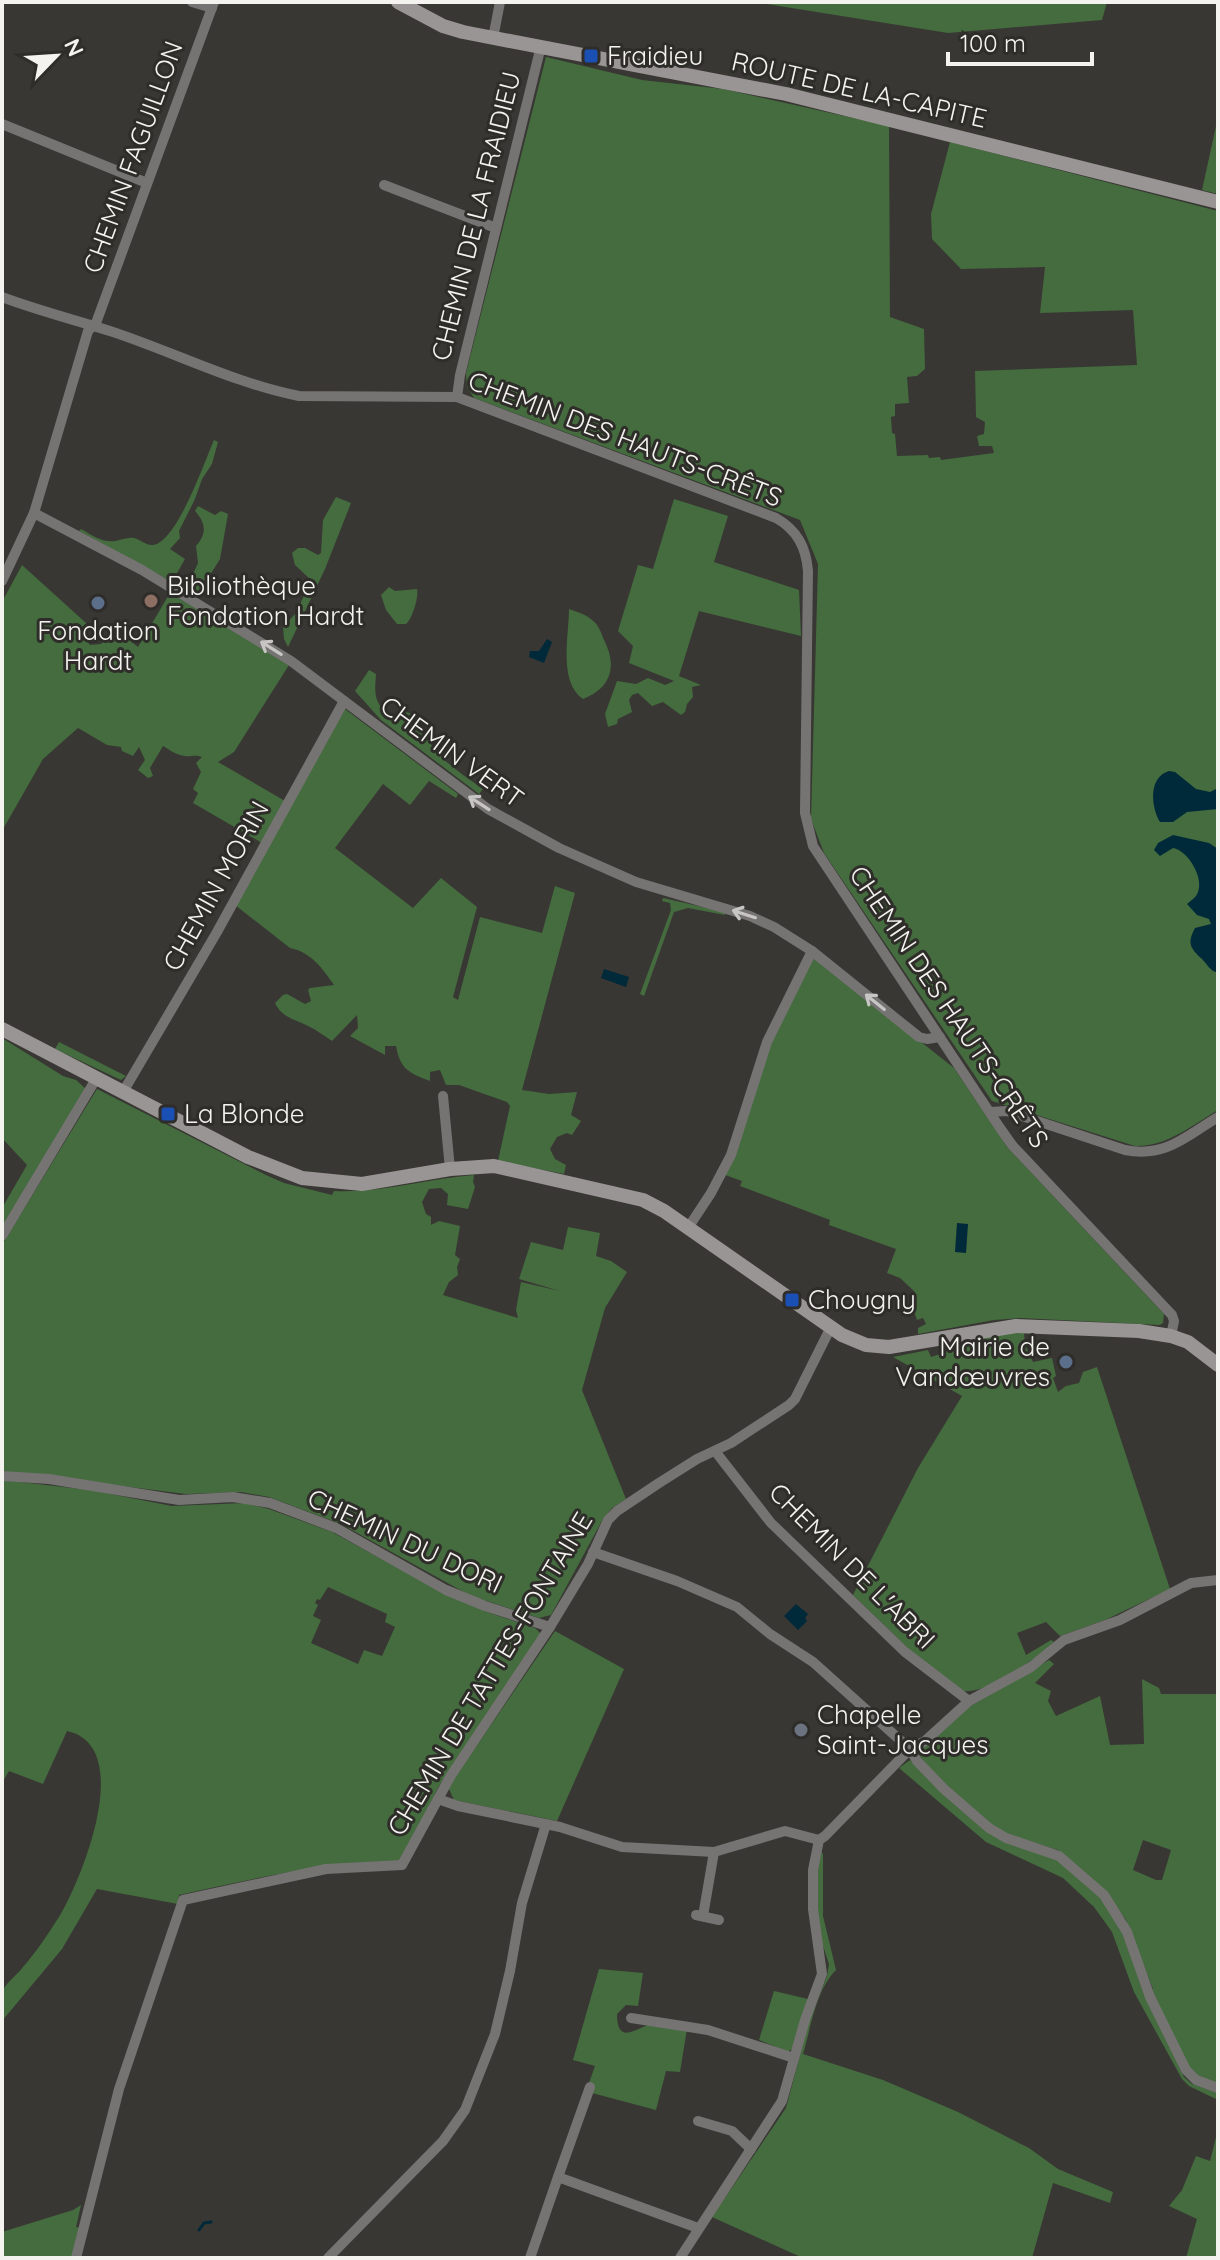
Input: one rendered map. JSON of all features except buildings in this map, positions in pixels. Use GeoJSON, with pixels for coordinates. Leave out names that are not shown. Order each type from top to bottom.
{"type":"FeatureCollection","features":[{"type":"Feature","properties":{"kind":"main road","name":"ROUTE DE LA-CAPITE"},"geometry":{"type":"LineString","coordinates":[[398,2],[443,26],[786,94],[1218,202]]}},
{"type":"Feature","properties":{"kind":"main road"},"geometry":{"type":"LineString","coordinates":[[2,1029],[266,1166],[302,1178],[362,1184],[450,1169],[503,1167],[651,1203],[859,1343],[901,1347],[1016,1326],[1125,1330],[1171,1336],[1198,1348],[1218,1365]]}},
{"type":"Feature","properties":{"kind":"street"},"geometry":{"type":"LineString","coordinates":[[192,2],[213,5]]}},
{"type":"Feature","properties":{"kind":"street"},"geometry":{"type":"LineString","coordinates":[[493,38],[500,2]]}},
{"type":"Feature","properties":{"kind":"street","name":"CHEMIN FAGUILLON"},"geometry":{"type":"LineString","coordinates":[[2,581],[34,513],[88,331],[96,323],[213,5]]}},
{"type":"Feature","properties":{"kind":"street","name":"CHEMIN DE LA FRAIDIEU"},"geometry":{"type":"LineString","coordinates":[[457,397],[541,46]]}},
{"type":"Feature","properties":{"kind":"street"},"geometry":{"type":"LineString","coordinates":[[2,124],[147,183]]}},
{"type":"Feature","properties":{"kind":"street"},"geometry":{"type":"LineString","coordinates":[[384,185],[496,228]]}},
{"type":"Feature","properties":{"kind":"street","name":"CHEMIN DES HAUTS-CRÊTS"},"geometry":{"type":"LineString","coordinates":[[2,297],[92,326],[228,378],[292,395],[457,397],[776,518],[794,530],[805,551],[808,571],[805,813],[809,836],[1012,1145],[1172,1315],[1171,1336]]}},
{"type":"Feature","properties":{"kind":"street","name":"CHEMIN VERT"},"geometry":{"type":"LineString","coordinates":[[34,513],[142,570],[291,661],[465,794],[537,837],[636,882],[750,916],[774,927],[812,951],[919,1037],[940,1037]]}},
{"type":"Feature","properties":{"kind":"street","name":"CHEMIN MORIN"},"geometry":{"type":"LineString","coordinates":[[123,1092],[217,932],[344,701]]}},
{"type":"Feature","properties":{"kind":"street"},"geometry":{"type":"LineString","coordinates":[[688,1228],[731,1155],[767,1042],[812,951]]}},
{"type":"Feature","properties":{"kind":"street"},"geometry":{"type":"LineString","coordinates":[[2,1236],[96,1079]]}},
{"type":"Feature","properties":{"kind":"street"},"geometry":{"type":"LineString","coordinates":[[443,1096],[450,1169]]}},
{"type":"Feature","properties":{"kind":"street"},"geometry":{"type":"LineString","coordinates":[[990,1112],[1007,1111],[1125,1150],[1143,1153],[1175,1145],[1218,1117]]}},
{"type":"Feature","properties":{"kind":"street","name":"CHEMIN DE TATTES-FONTAINE"},"geometry":{"type":"LineString","coordinates":[[76,2258],[119,2089],[183,1900],[326,1869],[402,1865],[438,1799],[550,1627],[593,1552],[603,1528],[617,1511],[697,1459],[778,1414],[795,1399],[831,1327]]}},
{"type":"Feature","properties":{"kind":"street","name":"CHEMIN DE L'ABRI"},"geometry":{"type":"LineString","coordinates":[[715,1451],[771,1523],[905,1652],[969,1701]]}},
{"type":"Feature","properties":{"kind":"street","name":"CHEMIN DU DORI"},"geometry":{"type":"LineString","coordinates":[[2,1476],[49,1479],[179,1500],[233,1497],[270,1503],[336,1528],[457,1594],[550,1627]]}},
{"type":"Feature","properties":{"kind":"street"},"geometry":{"type":"LineString","coordinates":[[593,1552],[677,1581],[737,1607],[770,1634],[813,1662],[910,1749],[917,1761],[944,1789],[989,1828],[1006,1838],[1059,1856],[1104,1895],[1127,1932],[1150,1997],[1188,2074],[1218,2088]]}},
{"type":"Feature","properties":{"kind":"street"},"geometry":{"type":"LineString","coordinates":[[680,2258],[782,2101],[822,1974],[812,1893],[819,1840],[910,1749],[925,1741],[969,1701],[1031,1667],[1064,1640],[1120,1620],[1191,1583],[1218,1580]]}},
{"type":"Feature","properties":{"kind":"street"},"geometry":{"type":"LineString","coordinates":[[438,1799],[546,1824],[622,1847],[714,1852],[785,1831],[819,1840]]}},
{"type":"Feature","properties":{"kind":"street"},"geometry":{"type":"LineString","coordinates":[[328,2258],[364,2218],[436,2149],[465,2110],[495,2034],[522,1903],[546,1824]]}},
{"type":"Feature","properties":{"kind":"street"},"geometry":{"type":"LineString","coordinates":[[714,1852],[700,1916],[719,1920]]}},
{"type":"Feature","properties":{"kind":"street"},"geometry":{"type":"LineString","coordinates":[[631,2018],[708,2030],[794,2058]]}},
{"type":"Feature","properties":{"kind":"street"},"geometry":{"type":"LineString","coordinates":[[530,2258],[590,2087]]}},
{"type":"Feature","properties":{"kind":"street"},"geometry":{"type":"LineString","coordinates":[[698,2121],[732,2131],[751,2149]]}},
{"type":"Feature","properties":{"kind":"street"},"geometry":{"type":"LineString","coordinates":[[558,2177],[698,2228]]}},
{"type":"Feature","properties":{"kind":"green space"},"geometry":{"type":"Polygon","coordinates":[[[754,2],[1107,2],[1102,20],[948,33],[754,2]]]}},
{"type":"Feature","properties":{"kind":"green space"},"geometry":{"type":"Polygon","coordinates":[[[546,57],[642,80],[723,89],[889,126],[890,317],[924,329],[925,369],[917,376],[907,377],[909,403],[895,404],[895,416],[891,417],[897,456],[928,455],[929,458],[940,457],[941,460],[994,453],[992,446],[979,446],[977,436],[984,434],[985,422],[976,417],[975,371],[1137,365],[1133,310],[1040,313],[1045,267],[961,269],[932,239],[931,214],[950,142],[1218,211],[1218,1110],[1189,1128],[1158,1143],[1135,1146],[992,1101],[824,853],[811,819],[818,564],[800,520],[474,398],[467,387],[466,373],[546,57]]]}},
{"type":"Feature","properties":{"kind":"green space"},"geometry":{"type":"Polygon","coordinates":[[[1218,117],[1218,194],[1202,190],[1218,117]]]}},
{"type":"Feature","properties":{"kind":"green space"},"geometry":{"type":"Polygon","coordinates":[[[214,440],[218,442],[212,464],[179,531],[180,538],[170,549],[185,559],[172,582],[79,531],[81,529],[106,541],[132,538],[157,544],[166,537],[183,512],[214,440]]]}},
{"type":"Feature","properties":{"kind":"green space"},"geometry":{"type":"Polygon","coordinates":[[[336,497],[351,503],[325,569],[288,647],[283,627],[296,613],[311,580],[295,565],[292,553],[298,548],[305,548],[318,555],[321,553],[323,520],[336,497]]]}},
{"type":"Feature","properties":{"kind":"green space"},"geometry":{"type":"Polygon","coordinates":[[[674,499],[728,516],[714,562],[799,590],[801,636],[699,611],[679,676],[701,685],[692,687],[693,697],[685,712],[681,715],[663,702],[652,706],[638,693],[629,700],[632,712],[608,727],[605,714],[617,681],[636,684],[648,678],[665,685],[674,681],[629,663],[633,646],[618,631],[638,565],[653,569],[674,499]]]}},
{"type":"Feature","properties":{"kind":"green space"},"geometry":{"type":"Polygon","coordinates":[[[198,506],[215,515],[221,511],[228,514],[220,559],[197,596],[186,590],[198,563],[196,546],[203,533],[203,524],[195,511],[198,506]]]}},
{"type":"Feature","properties":{"kind":"green space"},"geometry":{"type":"Polygon","coordinates":[[[22,565],[86,623],[83,635],[90,645],[101,644],[108,636],[123,635],[138,647],[170,593],[289,665],[234,752],[218,762],[285,801],[262,843],[193,803],[198,793],[193,789],[201,772],[196,763],[202,757],[182,755],[163,746],[150,768],[153,776],[148,778],[138,770],[145,760],[139,747],[133,756],[122,751],[121,747],[107,745],[78,728],[43,759],[2,831],[2,602],[22,565]]]}},
{"type":"Feature","properties":{"kind":"green space"},"geometry":{"type":"Polygon","coordinates":[[[389,587],[395,591],[417,589],[411,618],[406,624],[397,624],[386,610],[381,595],[389,587]]]}},
{"type":"Feature","properties":{"kind":"green space"},"geometry":{"type":"Polygon","coordinates":[[[569,609],[587,616],[597,625],[611,660],[605,683],[583,699],[575,691],[568,670],[569,609]]]}},
{"type":"Feature","properties":{"kind":"green space"},"geometry":{"type":"Polygon","coordinates":[[[369,670],[376,674],[376,696],[383,710],[395,721],[403,712],[413,715],[441,756],[483,789],[479,794],[381,720],[355,691],[369,670]]]}},
{"type":"Feature","properties":{"kind":"green space"},"geometry":{"type":"Polygon","coordinates":[[[345,709],[458,794],[456,798],[429,781],[410,805],[383,784],[335,848],[413,908],[441,878],[477,907],[453,997],[458,1000],[480,917],[542,933],[555,886],[575,893],[522,1090],[549,1094],[577,1092],[571,1115],[581,1121],[572,1135],[567,1133],[557,1137],[550,1149],[555,1159],[566,1165],[564,1174],[498,1161],[510,1106],[507,1102],[459,1085],[446,1085],[440,1070],[430,1072],[430,1081],[411,1072],[400,1060],[396,1046],[385,1046],[385,1055],[350,1036],[358,1028],[357,1015],[332,1041],[285,1015],[275,1003],[287,994],[305,1004],[311,1001],[310,988],[334,985],[310,957],[290,948],[235,905],[345,709]]]}},
{"type":"Feature","properties":{"kind":"green space"},"geometry":{"type":"Polygon","coordinates":[[[663,898],[725,912],[725,915],[688,908],[674,912],[644,996],[640,994],[671,910],[670,903],[662,901],[663,898]]]}},
{"type":"Feature","properties":{"kind":"green space"},"geometry":{"type":"Polygon","coordinates":[[[815,958],[954,1068],[1007,1147],[1164,1314],[1163,1323],[1020,1318],[918,1334],[918,1328],[926,1324],[923,1318],[917,1320],[915,1292],[900,1278],[887,1273],[896,1249],[829,1225],[830,1220],[740,1186],[742,1181],[725,1175],[769,1046],[811,960],[815,958]]]}},
{"type":"Feature","properties":{"kind":"green space"},"geometry":{"type":"Polygon","coordinates":[[[2,1038],[63,1076],[76,1080],[86,1089],[2,1228],[2,1208],[27,1165],[2,1138],[2,1038]]]}},
{"type":"Feature","properties":{"kind":"green space"},"geometry":{"type":"Polygon","coordinates":[[[59,1042],[126,1076],[121,1080],[55,1049],[59,1042]]]}},
{"type":"Feature","properties":{"kind":"green space"},"geometry":{"type":"Polygon","coordinates":[[[97,1089],[266,1175],[284,1183],[332,1195],[334,1191],[369,1190],[474,1175],[475,1187],[468,1209],[447,1205],[448,1194],[441,1188],[429,1189],[422,1202],[426,1214],[431,1217],[431,1225],[439,1221],[460,1226],[455,1255],[460,1259],[458,1275],[449,1282],[443,1295],[518,1318],[516,1310],[521,1282],[560,1291],[519,1279],[531,1242],[563,1250],[568,1227],[600,1233],[596,1256],[611,1261],[627,1272],[605,1308],[582,1390],[626,1499],[603,1519],[551,1615],[539,1618],[471,1596],[341,1524],[269,1497],[241,1492],[186,1494],[2,1471],[2,1245],[97,1089]]]}},
{"type":"Feature","properties":{"kind":"green space"},"geometry":{"type":"Polygon","coordinates":[[[1024,1332],[1025,1345],[1033,1362],[1052,1358],[1056,1376],[1053,1378],[1058,1392],[1079,1383],[1083,1372],[1097,1367],[1170,1589],[1105,1620],[1060,1636],[1046,1622],[1017,1633],[1026,1655],[1051,1640],[1054,1642],[1024,1666],[998,1681],[963,1691],[919,1659],[853,1595],[918,1468],[962,1396],[893,1357],[928,1350],[931,1357],[940,1354],[939,1348],[991,1335],[1024,1332]]]}},
{"type":"Feature","properties":{"kind":"green space"},"geometry":{"type":"Polygon","coordinates":[[[2,1480],[90,1490],[172,1506],[245,1503],[269,1509],[332,1532],[449,1596],[535,1628],[541,1634],[439,1786],[400,1863],[344,1865],[289,1872],[179,1895],[178,1904],[97,1889],[62,1949],[2,2021],[3,1990],[51,1930],[80,1874],[98,1815],[101,1786],[98,1761],[87,1742],[67,1731],[43,1784],[9,1771],[2,1783],[2,1480]],[[328,1587],[315,1603],[318,1605],[313,1616],[321,1620],[311,1643],[358,1664],[364,1650],[382,1656],[395,1627],[385,1622],[387,1614],[328,1587]]]}},
{"type":"Feature","properties":{"kind":"green space"},"geometry":{"type":"Polygon","coordinates":[[[555,1631],[624,1669],[557,1821],[454,1800],[449,1789],[452,1782],[555,1631]]]}},
{"type":"Feature","properties":{"kind":"green space"},"geometry":{"type":"Polygon","coordinates":[[[1049,1660],[1054,1664],[1035,1683],[1051,1691],[1048,1701],[1056,1716],[1100,1696],[1110,1745],[1144,1744],[1142,1679],[1159,1688],[1161,1694],[1218,1694],[1218,2086],[1192,2073],[1151,1992],[1153,1989],[1126,1920],[1107,1894],[1058,1850],[1003,1834],[946,1787],[920,1757],[922,1749],[969,1707],[1049,1660]],[[1143,1840],[1133,1870],[1162,1880],[1171,1850],[1143,1840]]]}},
{"type":"Feature","properties":{"kind":"green space"},"geometry":{"type":"Polygon","coordinates":[[[910,1760],[968,1814],[1057,1859],[1105,1900],[1121,1928],[1143,1992],[1184,2077],[1192,2084],[1218,2093],[1218,2100],[1189,2086],[1182,2079],[1134,1992],[1112,1932],[1094,1907],[1063,1878],[986,1842],[899,1768],[910,1760]]]}},
{"type":"Feature","properties":{"kind":"green space"},"geometry":{"type":"Polygon","coordinates":[[[819,1849],[823,1854],[823,1916],[836,1970],[819,1998],[803,2054],[883,2080],[958,2112],[1029,2148],[1058,2169],[1113,2192],[1110,2203],[1053,2183],[1032,2258],[803,2258],[712,2217],[786,2108],[808,2025],[827,1976],[829,1964],[821,1940],[815,1895],[819,1849]]]}},
{"type":"Feature","properties":{"kind":"green space"},"geometry":{"type":"Polygon","coordinates":[[[599,1969],[643,1973],[638,2006],[626,2005],[617,2014],[618,2024],[625,2033],[654,2024],[687,2029],[680,2072],[666,2071],[656,2110],[592,2093],[594,2085],[589,2083],[595,2066],[573,2060],[599,1969]]]}},
{"type":"Feature","properties":{"kind":"green space"},"geometry":{"type":"Polygon","coordinates":[[[774,1991],[808,1999],[792,2049],[788,2052],[759,2040],[774,1991]]]}},
{"type":"Feature","properties":{"kind":"green space"},"geometry":{"type":"Polygon","coordinates":[[[1218,2129],[1218,2258],[1186,2258],[1197,2219],[1169,2206],[1182,2190],[1196,2156],[1210,2161],[1218,2129]]]}},
{"type":"Feature","properties":{"kind":"green space"},"geometry":{"type":"Polygon","coordinates":[[[81,2205],[76,2227],[81,2228],[73,2258],[2,2258],[2,2232],[81,2205]]]}},
{"type":"Feature","properties":{"kind":"water"},"geometry":{"type":"Polygon","coordinates":[[[547,639],[552,642],[544,663],[529,657],[530,651],[539,651],[547,639]]]}},
{"type":"Feature","properties":{"kind":"water"},"geometry":{"type":"Polygon","coordinates":[[[1169,771],[1175,772],[1196,789],[1210,792],[1218,788],[1218,809],[1187,812],[1173,822],[1160,822],[1153,793],[1157,779],[1169,771]]]}},
{"type":"Feature","properties":{"kind":"water"},"geometry":{"type":"Polygon","coordinates":[[[1173,835],[1209,843],[1218,849],[1218,973],[1191,945],[1195,928],[1211,924],[1209,919],[1197,915],[1187,904],[1199,890],[1194,867],[1179,850],[1173,848],[1160,856],[1154,850],[1158,843],[1173,835]]]}},
{"type":"Feature","properties":{"kind":"water"},"geometry":{"type":"Polygon","coordinates":[[[604,969],[629,977],[626,987],[601,978],[604,969]]]}},
{"type":"Feature","properties":{"kind":"water"},"geometry":{"type":"Polygon","coordinates":[[[957,1223],[968,1224],[966,1253],[955,1252],[957,1223]]]}},
{"type":"Feature","properties":{"kind":"water"},"geometry":{"type":"Polygon","coordinates":[[[796,1604],[808,1614],[805,1618],[807,1621],[798,1630],[784,1616],[796,1604]]]}},
{"type":"Feature","properties":{"kind":"waterway"},"geometry":{"type":"LineString","coordinates":[[199,2230],[204,2223],[211,2222]]}},
{"type":"Feature","properties":{"kind":"place","name":"Fraidieu"},"geometry":{"type":"Point","coordinates":[591,56]}},
{"type":"Feature","properties":{"kind":"place","name":"Bibliothèque Fondation Hardt"},"geometry":{"type":"Point","coordinates":[151,601]}},
{"type":"Feature","properties":{"kind":"place","name":"Fondation Hardt"},"geometry":{"type":"Point","coordinates":[98,603]}},
{"type":"Feature","properties":{"kind":"place","name":"La Blonde"},"geometry":{"type":"Point","coordinates":[168,1114]}},
{"type":"Feature","properties":{"kind":"place","name":"Chougny"},"geometry":{"type":"Point","coordinates":[792,1300]}},
{"type":"Feature","properties":{"kind":"place","name":"Mairie de Vandœuvres"},"geometry":{"type":"Point","coordinates":[1066,1362]}},
{"type":"Feature","properties":{"kind":"place","name":"Chapelle Saint-Jacques"},"geometry":{"type":"Point","coordinates":[801,1730]}}]}
